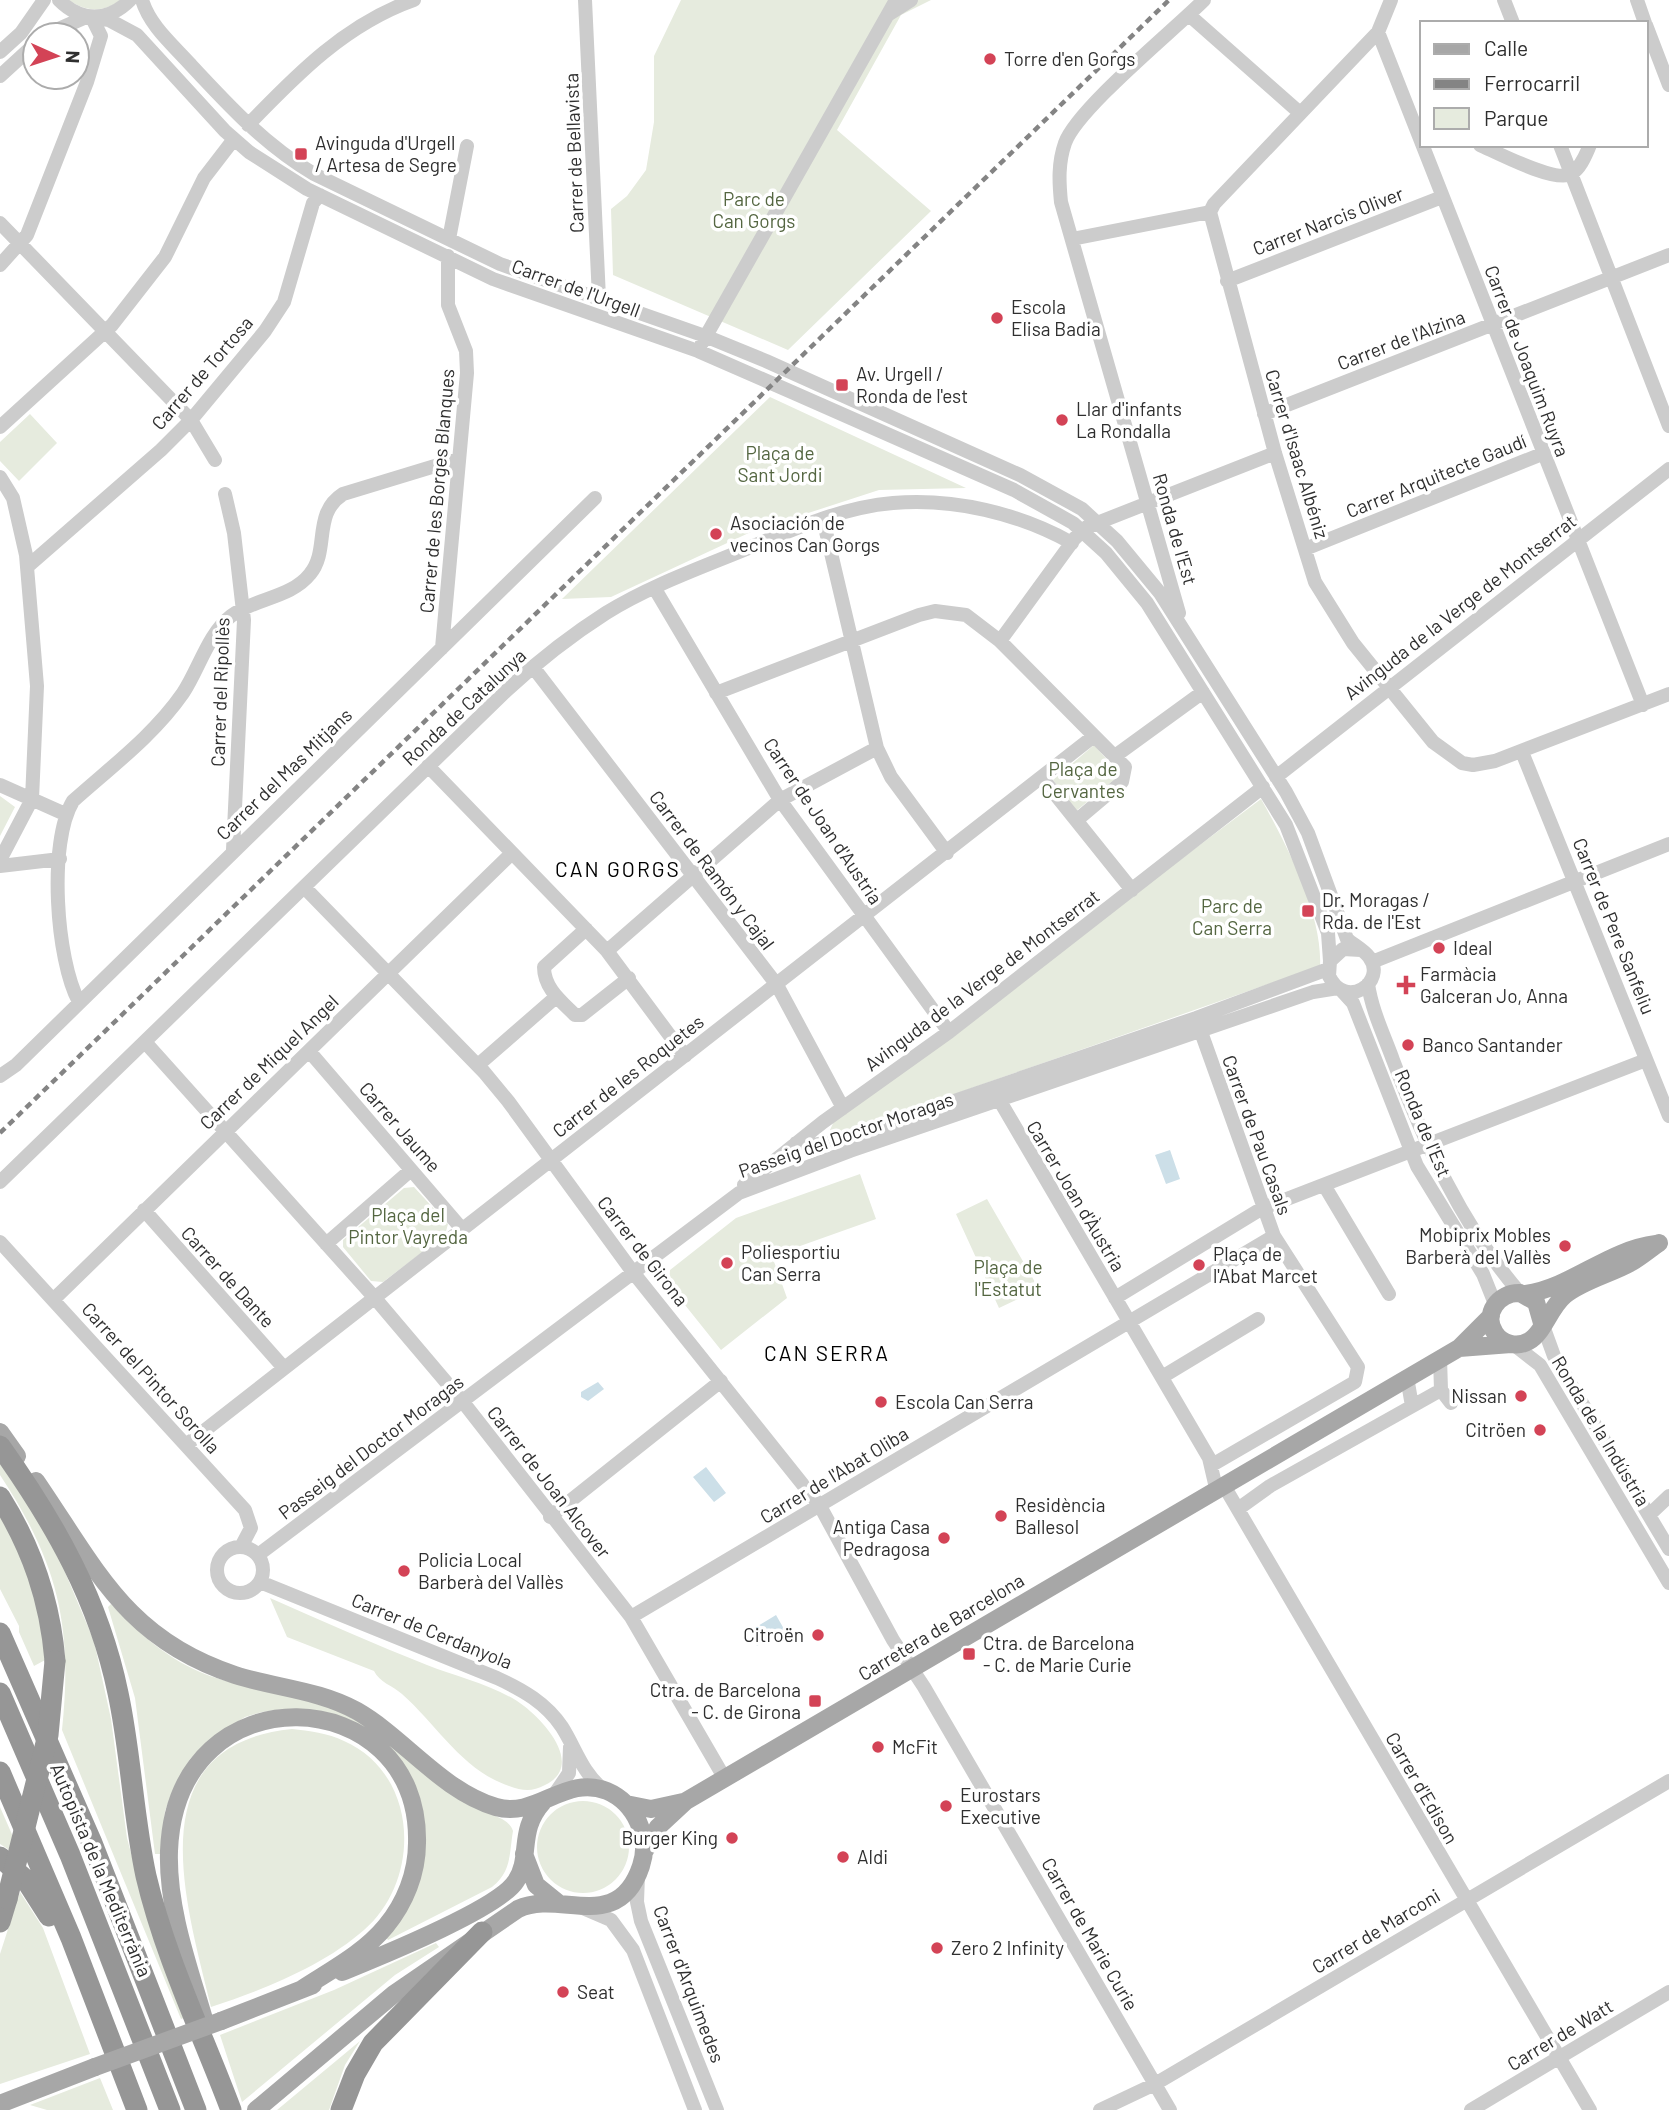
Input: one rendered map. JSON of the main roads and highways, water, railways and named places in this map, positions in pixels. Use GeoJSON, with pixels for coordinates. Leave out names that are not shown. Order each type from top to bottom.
{"type":"FeatureCollection","features":[{"type":"Feature","properties":{"kind":"highway"},"geometry":{"type":"LineString","coordinates":[[0,1446],[46,1511],[61,1539],[86,1590],[106,1645],[119,1695],[146,1877],[209,2060],[230,2105]]}},
{"type":"Feature","properties":{"kind":"highway"},"geometry":{"type":"LineString","coordinates":[[0,1497],[36,1564],[53,1628],[55,1661],[48,1735],[0,1923]]}},
{"type":"Feature","properties":{"kind":"highway","name":"Autopista de la Mediterrània"},"geometry":{"type":"LineString","coordinates":[[0,1633],[92,1843],[196,2110]]}},
{"type":"Feature","properties":{"kind":"highway","name":"Autopista de la Mediterrània"},"geometry":{"type":"LineString","coordinates":[[0,1693],[71,1855],[170,2110]]}},
{"type":"Feature","properties":{"kind":"highway"},"geometry":{"type":"LineString","coordinates":[[0,1772],[106,2027],[137,2110]]}},
{"type":"Feature","properties":{"kind":"highway"},"geometry":{"type":"LineString","coordinates":[[0,1857],[26,1880],[38,1897],[106,2027]]}},
{"type":"Feature","properties":{"kind":"highway"},"geometry":{"type":"LineString","coordinates":[[341,2110],[355,2074],[373,2043],[482,1932]]}},
{"type":"Feature","properties":{"kind":"main road"},"geometry":{"type":"LineString","coordinates":[[1664,1241],[1634,1261],[1575,1288],[1557,1303],[1531,1340],[1512,1344],[1496,1335],[1493,1310],[1504,1296],[1544,1290],[1634,1246],[1664,1241]]}},
{"type":"Feature","properties":{"kind":"main road"},"geometry":{"type":"LineString","coordinates":[[1523,1294],[1539,1307],[1542,1323]]}},
{"type":"Feature","properties":{"kind":"main road","name":"Carretera de Barcelona"},"geometry":{"type":"LineString","coordinates":[[1460,1348],[1493,1310]]}},
{"type":"Feature","properties":{"kind":"main road","name":"Carretera de Barcelona"},"geometry":{"type":"LineString","coordinates":[[686,1801],[1440,1358],[1460,1348],[1512,1344]]}},
{"type":"Feature","properties":{"kind":"main road"},"geometry":{"type":"LineString","coordinates":[[0,1432],[123,1607],[157,1638],[212,1667],[265,1683],[311,1692],[356,1710],[458,1787],[488,1804],[519,1809],[578,1787],[604,1790],[626,1804],[650,1810],[686,1801]]}},
{"type":"Feature","properties":{"kind":"main road"},"geometry":{"type":"LineString","coordinates":[[230,2105],[174,1908],[169,1872],[171,1829],[183,1786],[205,1754],[237,1731],[274,1717],[323,1720],[364,1738],[390,1762],[399,1776],[414,1809],[418,1830],[414,1873],[398,1910],[387,1925],[359,1952],[302,1989]]}},
{"type":"Feature","properties":{"kind":"main road"},"geometry":{"type":"LineString","coordinates":[[0,2104],[302,1989],[429,1934],[509,1890],[519,1875],[527,1826],[548,1799]]}},
{"type":"Feature","properties":{"kind":"main road"},"geometry":{"type":"LineString","coordinates":[[256,2110],[366,2016],[482,1932],[529,1904],[557,1902],[580,1908],[600,1906],[617,1898],[631,1884],[659,1827],[686,1801]]}},
{"type":"Feature","properties":{"kind":"main road"},"geometry":{"type":"LineString","coordinates":[[626,1804],[638,1822],[641,1862]]}},
{"type":"Feature","properties":{"kind":"main road"},"geometry":{"type":"LineString","coordinates":[[523,1851],[531,1876],[557,1902]]}},
{"type":"Feature","properties":{"kind":"main road"},"geometry":{"type":"LineString","coordinates":[[0,2097],[32,2091]]}},
{"type":"Feature","properties":{"kind":"railway"},"geometry":{"type":"LineString","coordinates":[[0,1133],[1169,0]]}},
{"type":"Feature","properties":{"kind":"place","name":"Torre d'en Gorgs"},"geometry":{"type":"Point","coordinates":[990,59]}},
{"type":"Feature","properties":{"kind":"place","name":"Avinguda d'Urgell / Artesa de Segre"},"geometry":{"type":"Point","coordinates":[301,154]}},
{"type":"Feature","properties":{"kind":"place","name":"Escola Elisa Badia"},"geometry":{"type":"Point","coordinates":[997,318]}},
{"type":"Feature","properties":{"kind":"place","name":"Av. Urgell / Ronda de l'est"},"geometry":{"type":"Point","coordinates":[842,385]}},
{"type":"Feature","properties":{"kind":"place","name":"Llar d'infants La Rondalla"},"geometry":{"type":"Point","coordinates":[1062,420]}},
{"type":"Feature","properties":{"kind":"place","name":"Asociación de vecinos Can Gorgs"},"geometry":{"type":"Point","coordinates":[716,534]}},
{"type":"Feature","properties":{"kind":"place","name":"Dr. Moragas / Rda. de l'Est"},"geometry":{"type":"Point","coordinates":[1308,911]}},
{"type":"Feature","properties":{"kind":"place","name":"Ideal"},"geometry":{"type":"Point","coordinates":[1439,948]}},
{"type":"Feature","properties":{"kind":"place","name":"Farmàcia Galceran Jo, Anna"},"geometry":{"type":"Point","coordinates":[1406,985]}},
{"type":"Feature","properties":{"kind":"place","name":"Banco Santander"},"geometry":{"type":"Point","coordinates":[1408,1045]}},
{"type":"Feature","properties":{"kind":"place","name":"Mobiprix Mobles Barberà del Vallès"},"geometry":{"type":"Point","coordinates":[1565,1246]}},
{"type":"Feature","properties":{"kind":"place","name":"Poliesportiu Can Serra"},"geometry":{"type":"Point","coordinates":[727,1263]}},
{"type":"Feature","properties":{"kind":"place","name":"Plaça de l'Abat Marcet"},"geometry":{"type":"Point","coordinates":[1199,1265]}},
{"type":"Feature","properties":{"kind":"place","name":"Nissan"},"geometry":{"type":"Point","coordinates":[1521,1396]}},
{"type":"Feature","properties":{"kind":"place","name":"Escola Can Serra"},"geometry":{"type":"Point","coordinates":[881,1402]}},
{"type":"Feature","properties":{"kind":"place","name":"Citröen"},"geometry":{"type":"Point","coordinates":[1540,1430]}},
{"type":"Feature","properties":{"kind":"place","name":"Residència Ballesol"},"geometry":{"type":"Point","coordinates":[1001,1516]}},
{"type":"Feature","properties":{"kind":"place","name":"Antiga Casa Pedragosa"},"geometry":{"type":"Point","coordinates":[944,1538]}},
{"type":"Feature","properties":{"kind":"place","name":"Policia Local Barberà del Vallès"},"geometry":{"type":"Point","coordinates":[404,1571]}},
{"type":"Feature","properties":{"kind":"place","name":"Citroën"},"geometry":{"type":"Point","coordinates":[818,1635]}},
{"type":"Feature","properties":{"kind":"place","name":"Ctra. de Barcelona - C. de Marie Curie"},"geometry":{"type":"Point","coordinates":[969,1654]}},
{"type":"Feature","properties":{"kind":"place","name":"Ctra. de Barcelona - C. de Girona"},"geometry":{"type":"Point","coordinates":[815,1701]}},
{"type":"Feature","properties":{"kind":"place","name":"McFit"},"geometry":{"type":"Point","coordinates":[878,1747]}},
{"type":"Feature","properties":{"kind":"place","name":"Eurostars Executive"},"geometry":{"type":"Point","coordinates":[946,1806]}},
{"type":"Feature","properties":{"kind":"place","name":"Burger King"},"geometry":{"type":"Point","coordinates":[732,1838]}},
{"type":"Feature","properties":{"kind":"place","name":"Aldi"},"geometry":{"type":"Point","coordinates":[843,1857]}},
{"type":"Feature","properties":{"kind":"place","name":"Zero 2 Infinity"},"geometry":{"type":"Point","coordinates":[937,1948]}},
{"type":"Feature","properties":{"kind":"place","name":"Seat"},"geometry":{"type":"Point","coordinates":[563,1992]}},
{"type":"Feature","properties":{"kind":"district","name":"CAN GORGS"},"geometry":{"type":"Point","coordinates":[618,870]}},
{"type":"Feature","properties":{"kind":"district","name":"CAN SERRA"},"geometry":{"type":"Point","coordinates":[827,1354]}},
{"type":"Feature","properties":{"kind":"park label","name":"Parc de Can Gorgs"},"geometry":{"type":"Point","coordinates":[754,210]}},
{"type":"Feature","properties":{"kind":"park label","name":"Plaça de Sant Jordi"},"geometry":{"type":"Point","coordinates":[780,464]}},
{"type":"Feature","properties":{"kind":"park label","name":"Plaça de Cervantes"},"geometry":{"type":"Point","coordinates":[1083,780]}},
{"type":"Feature","properties":{"kind":"park label","name":"Parc de Can Serra"},"geometry":{"type":"Point","coordinates":[1232,917]}},
{"type":"Feature","properties":{"kind":"park label","name":"Plaça del Pintor Vayreda"},"geometry":{"type":"Point","coordinates":[408,1226]}},
{"type":"Feature","properties":{"kind":"park label","name":"Plaça de l'Estatut"},"geometry":{"type":"Point","coordinates":[1008,1278]}}]}
